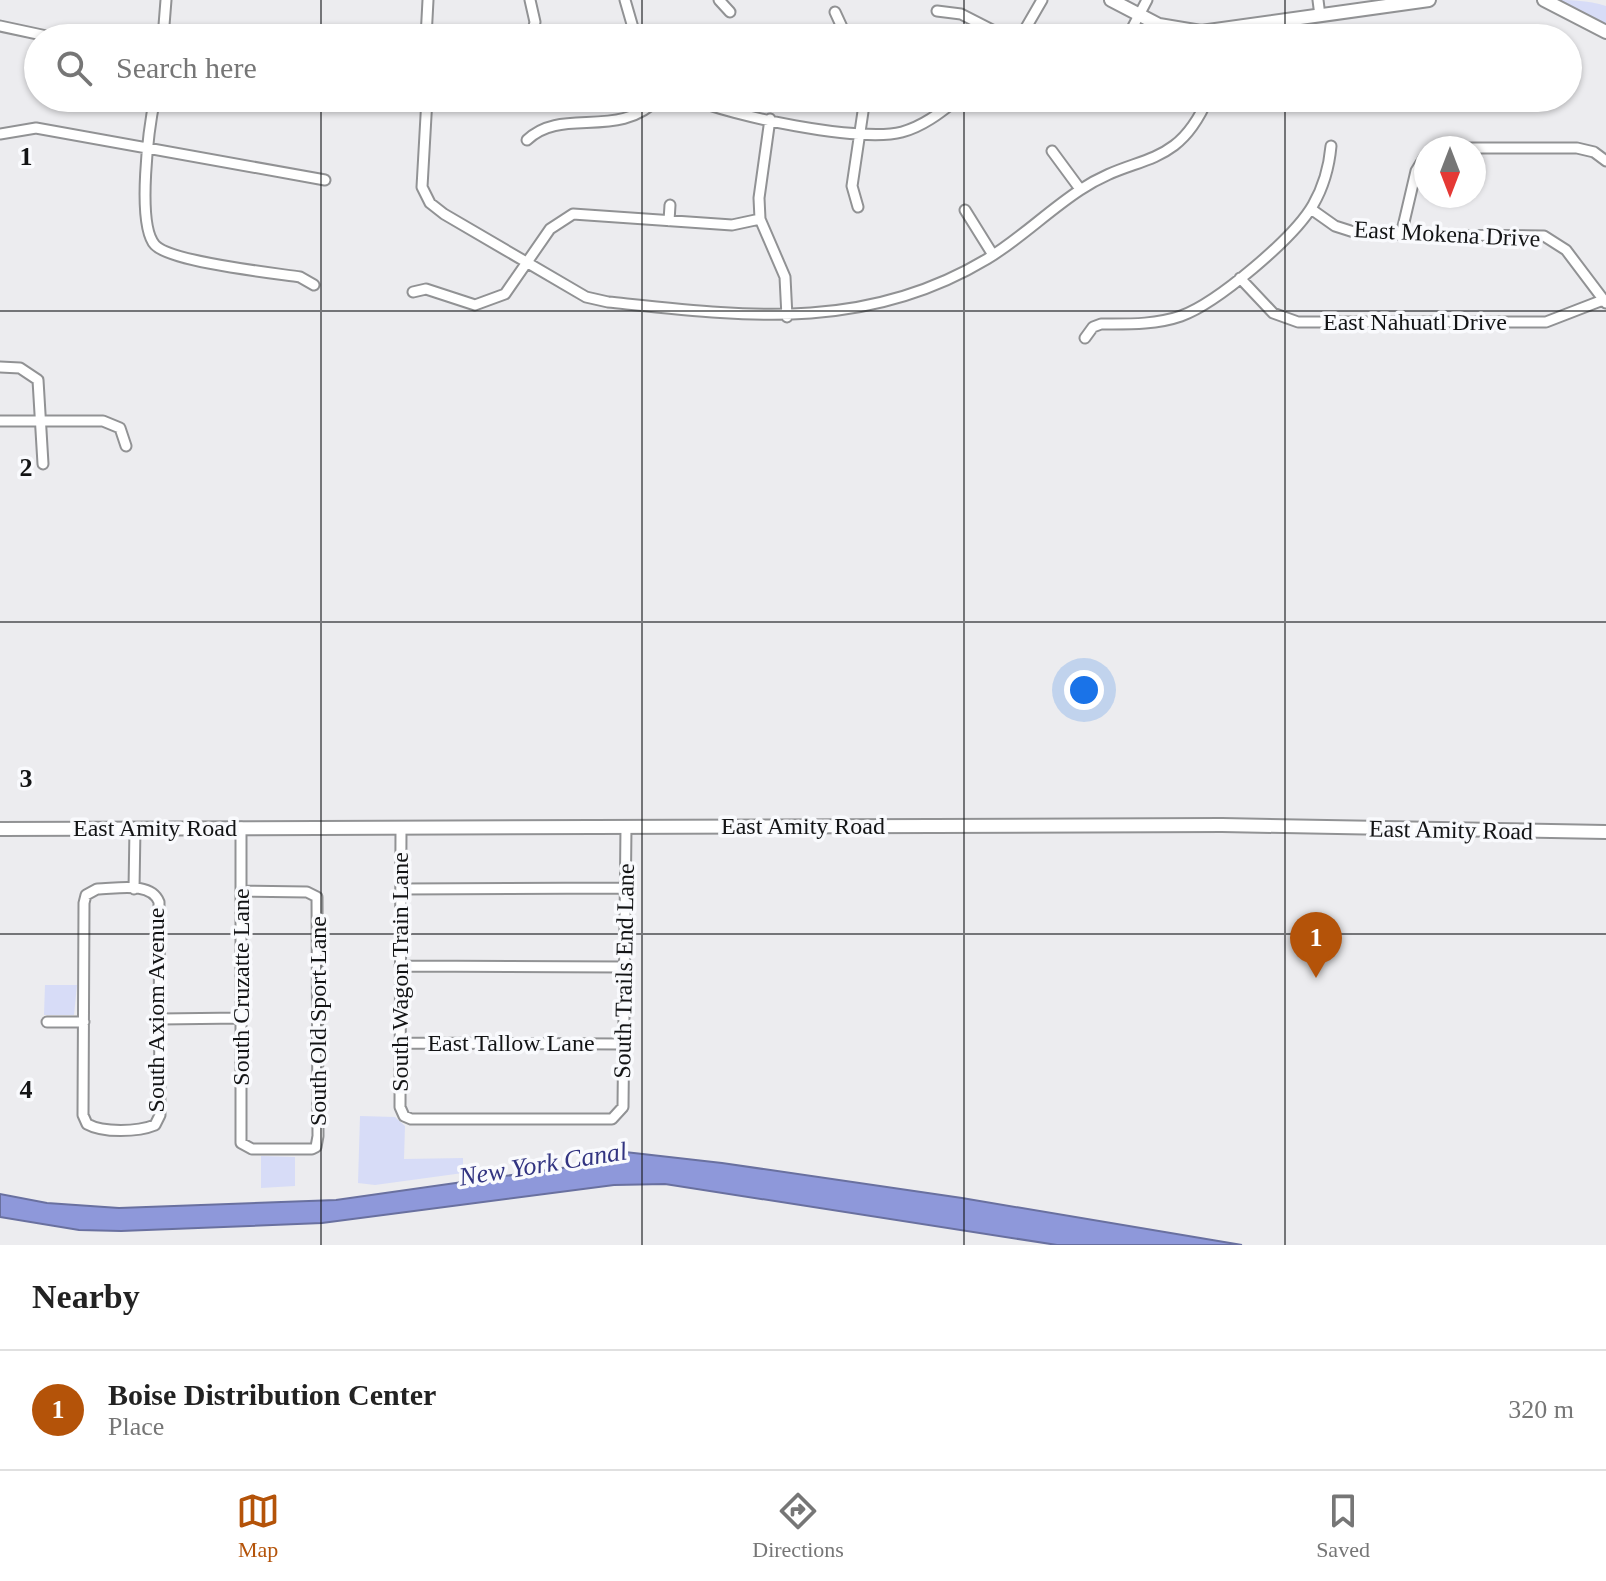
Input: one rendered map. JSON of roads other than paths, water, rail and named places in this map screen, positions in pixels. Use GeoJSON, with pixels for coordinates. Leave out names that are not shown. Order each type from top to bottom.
{"type":"FeatureCollection","features":[{"type":"Feature","properties":{"kind":"street"},"geometry":{"type":"LineString","coordinates":[[164,24],[166,0]]}},
{"type":"Feature","properties":{"kind":"street"},"geometry":{"type":"LineString","coordinates":[[427,24],[428,0]]}},
{"type":"Feature","properties":{"kind":"street"},"geometry":{"type":"LineString","coordinates":[[530,0],[534,24]]}},
{"type":"Feature","properties":{"kind":"street"},"geometry":{"type":"LineString","coordinates":[[625,0],[632,24]]}},
{"type":"Feature","properties":{"kind":"street"},"geometry":{"type":"LineString","coordinates":[[719,0],[730,12]]}},
{"type":"Feature","properties":{"kind":"street"},"geometry":{"type":"LineString","coordinates":[[1028,24],[1042,0]]}},
{"type":"Feature","properties":{"kind":"street"},"geometry":{"type":"LineString","coordinates":[[1111,0],[1163,24]]}},
{"type":"Feature","properties":{"kind":"street"},"geometry":{"type":"LineString","coordinates":[[1134,24],[1147,0]]}},
{"type":"Feature","properties":{"kind":"street"},"geometry":{"type":"LineString","coordinates":[[1318,0],[1320,16]]}},
{"type":"Feature","properties":{"kind":"street"},"geometry":{"type":"LineString","coordinates":[[1276,24],[1429,0]]}},
{"type":"Feature","properties":{"kind":"street"},"geometry":{"type":"LineString","coordinates":[[1544,0],[1585,18],[1606,32]]}},
{"type":"Feature","properties":{"kind":"street"},"geometry":{"type":"LineString","coordinates":[[937,11],[961,14],[981,24]]}},
{"type":"Feature","properties":{"kind":"street"},"geometry":{"type":"LineString","coordinates":[[835,12],[841,24]]}},
{"type":"Feature","properties":{"kind":"street"},"geometry":{"type":"LineString","coordinates":[[0,26],[24,31]]}},
{"type":"Feature","properties":{"kind":"street"},"geometry":{"type":"LineString","coordinates":[[153,112],[146,224],[154,244],[173,255],[300,277],[314,285]]}},
{"type":"Feature","properties":{"kind":"street"},"geometry":{"type":"LineString","coordinates":[[426,112],[421,179],[425,196],[436,209],[565,287],[608,302],[787,317],[881,304],[931,287],[993,255],[1080,189],[1112,173],[1165,154],[1196,126],[1202,112]]}},
{"type":"Feature","properties":{"kind":"street"},"geometry":{"type":"LineString","coordinates":[[527,140],[548,125],[623,121],[640,112]]}},
{"type":"Feature","properties":{"kind":"street"},"geometry":{"type":"LineString","coordinates":[[732,112],[879,136],[918,127],[939,112]]}},
{"type":"Feature","properties":{"kind":"street"},"geometry":{"type":"LineString","coordinates":[[858,207],[852,186],[863,112]]}},
{"type":"Feature","properties":{"kind":"street"},"geometry":{"type":"LineString","coordinates":[[770,119],[759,198],[760,219],[785,277],[787,317]]}},
{"type":"Feature","properties":{"kind":"street"},"geometry":{"type":"LineString","coordinates":[[0,134],[36,128],[325,180]]}},
{"type":"Feature","properties":{"kind":"street"},"geometry":{"type":"LineString","coordinates":[[1085,338],[1093,327],[1101,324],[1145,323],[1184,315],[1211,301],[1240,278],[1311,209],[1329,168],[1331,146]]}},
{"type":"Feature","properties":{"kind":"street"},"geometry":{"type":"LineString","coordinates":[[1486,148],[1577,148],[1594,152],[1606,161]]}},
{"type":"Feature","properties":{"kind":"street"},"geometry":{"type":"LineString","coordinates":[[1052,151],[1080,189]]}},
{"type":"Feature","properties":{"kind":"street"},"geometry":{"type":"LineString","coordinates":[[1401,235],[1414,180]]}},
{"type":"Feature","properties":{"kind":"street"},"geometry":{"type":"LineString","coordinates":[[669,221],[670,205]]}},
{"type":"Feature","properties":{"kind":"street","name":"East Mokena Drive"},"geometry":{"type":"LineString","coordinates":[[1311,209],[1351,232],[1544,236],[1566,250],[1605,301]]}},
{"type":"Feature","properties":{"kind":"street"},"geometry":{"type":"LineString","coordinates":[[965,210],[993,255]]}},
{"type":"Feature","properties":{"kind":"street"},"geometry":{"type":"LineString","coordinates":[[413,292],[426,289],[466,305],[484,304],[505,294],[550,229],[573,214],[732,225],[760,219]]}},
{"type":"Feature","properties":{"kind":"street","name":"East Nahuatl Drive"},"geometry":{"type":"LineString","coordinates":[[1240,278],[1273,313],[1298,322],[1546,322],[1605,301]]}},
{"type":"Feature","properties":{"kind":"street"},"geometry":{"type":"LineString","coordinates":[[0,367],[20,368],[38,380],[43,464]]}},
{"type":"Feature","properties":{"kind":"street"},"geometry":{"type":"LineString","coordinates":[[0,421],[112,423],[120,428],[126,446]]}},
{"type":"Feature","properties":{"kind":"street","name":"East Amity Road"},"geometry":{"type":"LineString","coordinates":[[0,829],[1222,825],[1606,832]]}},
{"type":"Feature","properties":{"kind":"street","name":"South Cruzatte Lane"},"geometry":{"type":"LineString","coordinates":[[241,827],[242,1147]]}},
{"type":"Feature","properties":{"kind":"street","name":"South Trails End Lane"},"geometry":{"type":"LineString","coordinates":[[620,1114],[623,1107],[626,827]]}},
{"type":"Feature","properties":{"kind":"street"},"geometry":{"type":"LineString","coordinates":[[47,1022],[84,1022],[86,895],[97,889],[134,889],[135,828]]}},
{"type":"Feature","properties":{"kind":"street","name":"South Wagon Train Lane"},"geometry":{"type":"LineString","coordinates":[[401,828],[400,1107],[404,1116],[411,1119],[612,1119],[620,1114]]}},
{"type":"Feature","properties":{"kind":"street"},"geometry":{"type":"LineString","coordinates":[[401,889],[625,888]]}},
{"type":"Feature","properties":{"kind":"street","name":"South Axiom Avenue"},"geometry":{"type":"LineString","coordinates":[[84,1022],[83,1115],[87,1124],[97,1129],[145,1129],[155,1125],[160,1115],[159,902],[156,894],[145,889],[134,889]]}},
{"type":"Feature","properties":{"kind":"street","name":"South Old Sport Lane"},"geometry":{"type":"LineString","coordinates":[[241,891],[316,894],[316,1147],[242,1147]]}},
{"type":"Feature","properties":{"kind":"street"},"geometry":{"type":"LineString","coordinates":[[400,966],[624,967]]}},
{"type":"Feature","properties":{"kind":"street"},"geometry":{"type":"LineString","coordinates":[[160,1019],[241,1018]]}},
{"type":"Feature","properties":{"kind":"street","name":"East Tallow Lane"},"geometry":{"type":"LineString","coordinates":[[400,1043],[623,1044]]}},
{"type":"Feature","properties":{"kind":"water"},"geometry":{"type":"Polygon","coordinates":[[[615,1153],[962,1198],[1242,1245],[1057,1245],[665,1184],[614,1185],[322,1223],[121,1231],[79,1230],[0,1217],[0,1194],[47,1203],[119,1208],[336,1200],[590,1164],[615,1159],[615,1153]]]}},
{"type":"Feature","properties":{"kind":"place","name":"Boise Distribution Center"},"geometry":{"type":"Point","coordinates":[1316,978]}},
{"type":"Feature","properties":{"kind":"water label","name":"New York Canal"},"geometry":{"type":"Point","coordinates":[543,1164]}}]}
